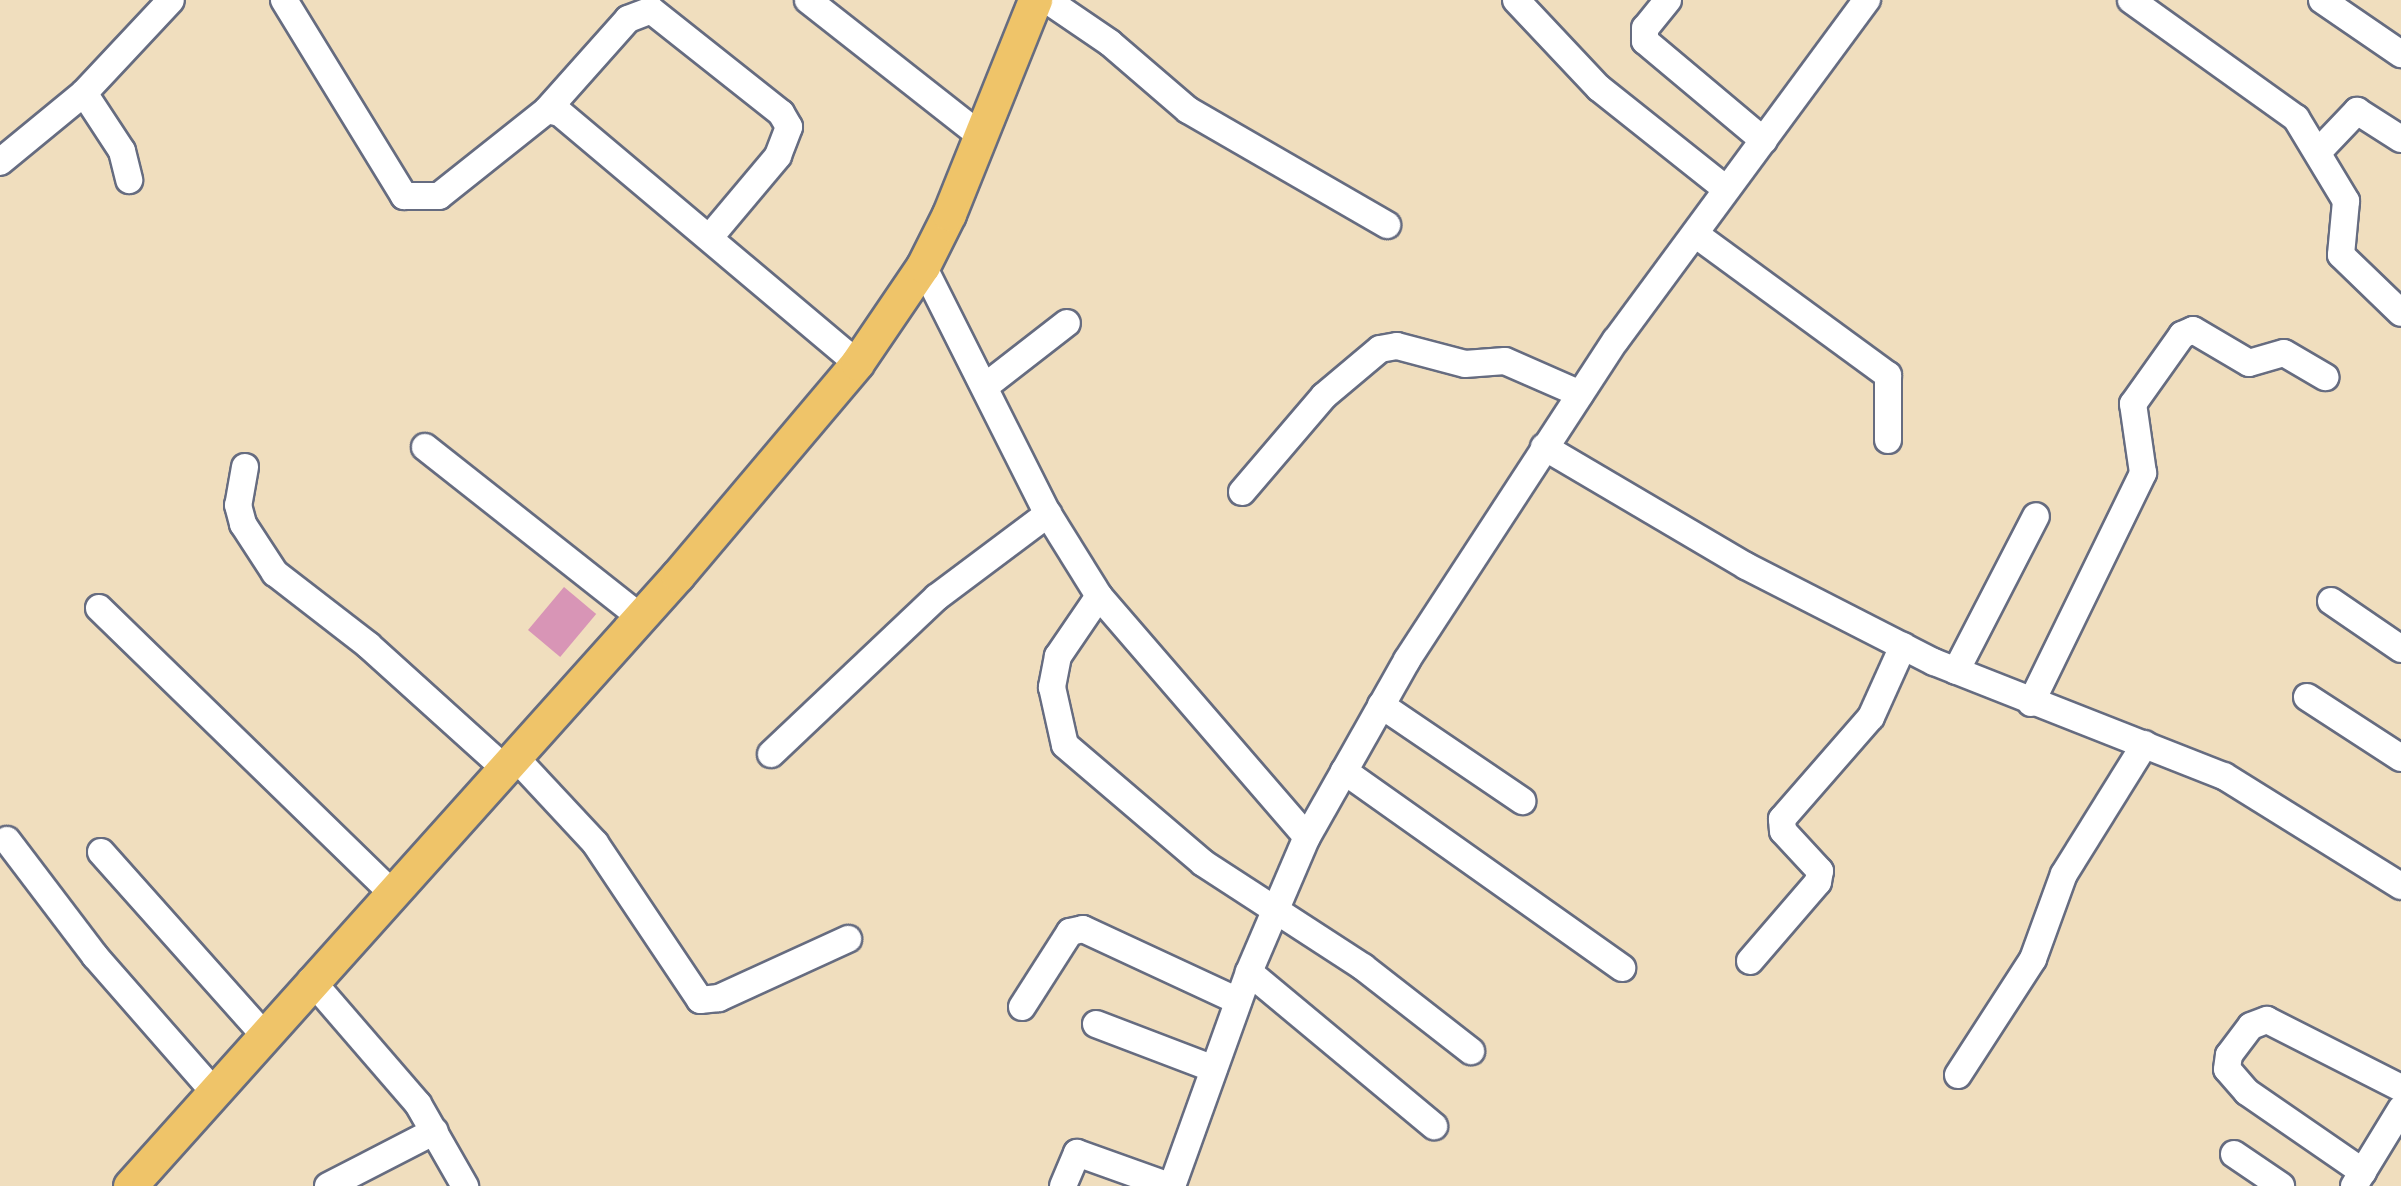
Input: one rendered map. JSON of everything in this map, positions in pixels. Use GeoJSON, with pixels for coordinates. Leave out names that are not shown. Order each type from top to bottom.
{"type":"FeatureCollection","features":[{"type":"Feature","properties":{"kind":"main road"},"geometry":{"type":"LineString","coordinates":[[130,1186],[311,980],[640,617],[857,363],[923,266],[981,136],[1035,0]]}},
{"type":"Feature","properties":{"kind":"street"},"geometry":{"type":"LineString","coordinates":[[0,162],[83,93],[171,0]]}},
{"type":"Feature","properties":{"kind":"street"},"geometry":{"type":"LineString","coordinates":[[284,0],[395,186],[415,201],[439,196],[547,110],[628,19],[651,10],[781,113],[789,127],[778,156],[710,237]]}},
{"type":"Feature","properties":{"kind":"street"},"geometry":{"type":"LineString","coordinates":[[808,0],[981,136]]}},
{"type":"Feature","properties":{"kind":"street"},"geometry":{"type":"LineString","coordinates":[[1046,0],[1110,43],[1188,110],[1387,225]]}},
{"type":"Feature","properties":{"kind":"street"},"geometry":{"type":"LineString","coordinates":[[1516,0],[1599,88],[1726,189]]}},
{"type":"Feature","properties":{"kind":"street"},"geometry":{"type":"LineString","coordinates":[[1668,0],[1645,28],[1645,41],[1764,141]]}},
{"type":"Feature","properties":{"kind":"street"},"geometry":{"type":"LineString","coordinates":[[1063,1186],[1077,1153],[1171,1186],[1249,972],[1307,836],[1381,705],[1580,394],[1726,189],[1867,0]]}},
{"type":"Feature","properties":{"kind":"street"},"geometry":{"type":"LineString","coordinates":[[2131,0],[2282,105],[2318,152],[2349,214],[2341,255],[2401,313]]}},
{"type":"Feature","properties":{"kind":"street"},"geometry":{"type":"LineString","coordinates":[[2322,0],[2401,54]]}},
{"type":"Feature","properties":{"kind":"street"},"geometry":{"type":"LineString","coordinates":[[83,93],[122,151],[129,180]]}},
{"type":"Feature","properties":{"kind":"street"},"geometry":{"type":"LineString","coordinates":[[547,110],[575,121],[857,363]]}},
{"type":"Feature","properties":{"kind":"street"},"geometry":{"type":"LineString","coordinates":[[2318,152],[2357,111],[2401,139]]}},
{"type":"Feature","properties":{"kind":"street"},"geometry":{"type":"LineString","coordinates":[[1695,234],[1888,375],[1888,440]]}},
{"type":"Feature","properties":{"kind":"street"},"geometry":{"type":"LineString","coordinates":[[923,266],[987,385],[1048,514],[1099,596],[1307,836]]}},
{"type":"Feature","properties":{"kind":"street"},"geometry":{"type":"LineString","coordinates":[[987,385],[1067,323]]}},
{"type":"Feature","properties":{"kind":"street"},"geometry":{"type":"LineString","coordinates":[[2031,703],[2143,473],[2133,404],[2182,335],[2193,330],[2249,363],[2284,353],[2325,377]]}},
{"type":"Feature","properties":{"kind":"street"},"geometry":{"type":"LineString","coordinates":[[1242,492],[1324,396],[1380,349],[1397,346],[1465,364],[1505,361],[1580,394]]}},
{"type":"Feature","properties":{"kind":"street"},"geometry":{"type":"LineString","coordinates":[[425,447],[640,617]]}},
{"type":"Feature","properties":{"kind":"street"},"geometry":{"type":"LineString","coordinates":[[1544,447],[1745,566],[1903,646],[2031,703],[2224,775],[2401,886]]}},
{"type":"Feature","properties":{"kind":"street"},"geometry":{"type":"LineString","coordinates":[[245,467],[238,497],[243,524],[275,573],[298,597],[368,645],[509,762],[595,843],[693,997],[719,998],[848,939]]}},
{"type":"Feature","properties":{"kind":"street"},"geometry":{"type":"LineString","coordinates":[[771,754],[937,597],[1048,514]]}},
{"type":"Feature","properties":{"kind":"street"},"geometry":{"type":"LineString","coordinates":[[1956,671],[2036,516]]}},
{"type":"Feature","properties":{"kind":"street"},"geometry":{"type":"LineString","coordinates":[[1099,596],[1058,656],[1052,687],[1065,745],[1203,863],[1277,907],[1471,1051]]}},
{"type":"Feature","properties":{"kind":"street"},"geometry":{"type":"LineString","coordinates":[[2332,601],[2401,649]]}},
{"type":"Feature","properties":{"kind":"street"},"geometry":{"type":"LineString","coordinates":[[99,608],[391,892]]}},
{"type":"Feature","properties":{"kind":"street"},"geometry":{"type":"LineString","coordinates":[[1750,961],[1818,882],[1820,871],[1783,831],[1782,820],[1871,717],[1903,646]]}},
{"type":"Feature","properties":{"kind":"street"},"geometry":{"type":"LineString","coordinates":[[2307,697],[2401,758]]}},
{"type":"Feature","properties":{"kind":"street"},"geometry":{"type":"LineString","coordinates":[[1381,705],[1522,802]]}},
{"type":"Feature","properties":{"kind":"street"},"geometry":{"type":"LineString","coordinates":[[1958,1075],[2033,959],[2064,874],[2145,744]]}},
{"type":"Feature","properties":{"kind":"street"},"geometry":{"type":"LineString","coordinates":[[1344,771],[1622,968]]}},
{"type":"Feature","properties":{"kind":"street"},"geometry":{"type":"LineString","coordinates":[[7,840],[95,956],[214,1092]]}},
{"type":"Feature","properties":{"kind":"street"},"geometry":{"type":"LineString","coordinates":[[101,852],[264,1035]]}},
{"type":"Feature","properties":{"kind":"street"},"geometry":{"type":"LineString","coordinates":[[1022,1007],[1070,932],[1083,929],[1238,1001]]}},
{"type":"Feature","properties":{"kind":"street"},"geometry":{"type":"LineString","coordinates":[[1249,972],[1434,1126]]}},
{"type":"Feature","properties":{"kind":"street"},"geometry":{"type":"LineString","coordinates":[[311,980],[394,1072],[435,1131],[465,1186]]}},
{"type":"Feature","properties":{"kind":"street"},"geometry":{"type":"LineString","coordinates":[[2401,1088],[2267,1020],[2251,1026],[2229,1055],[2227,1069],[2247,1092],[2358,1179],[2401,1110]]}},
{"type":"Feature","properties":{"kind":"street"},"geometry":{"type":"LineString","coordinates":[[1096,1024],[1214,1069]]}},
{"type":"Feature","properties":{"kind":"street"},"geometry":{"type":"LineString","coordinates":[[328,1186],[435,1131]]}},
{"type":"Feature","properties":{"kind":"street"},"geometry":{"type":"LineString","coordinates":[[2234,1154],[2281,1186]]}},
{"type":"Feature","properties":{"kind":"building"},"geometry":{"type":"Polygon","coordinates":[[[564,587],[596,614],[560,657],[528,630],[564,587]]]}}]}
